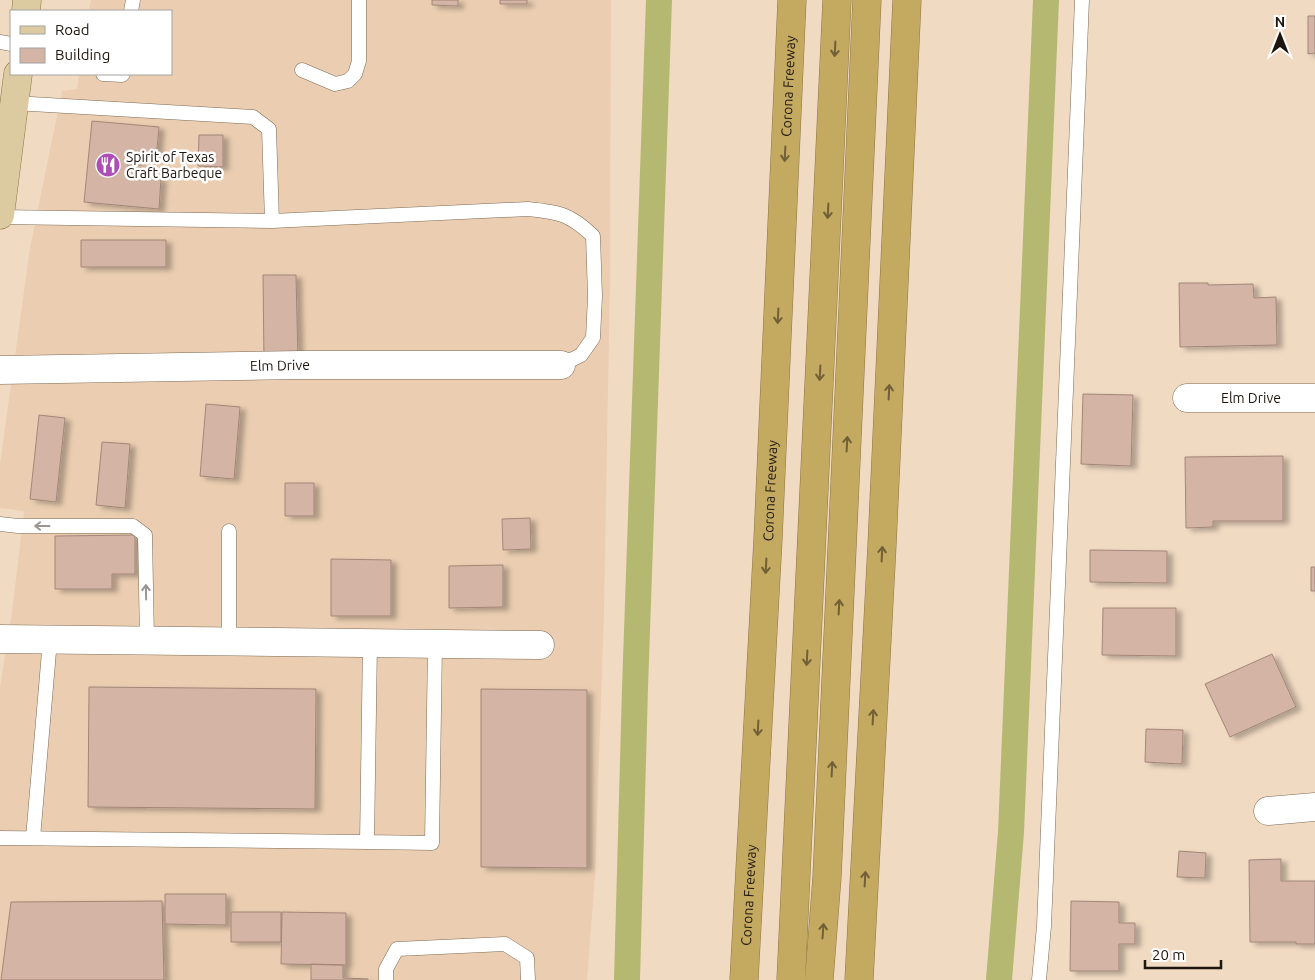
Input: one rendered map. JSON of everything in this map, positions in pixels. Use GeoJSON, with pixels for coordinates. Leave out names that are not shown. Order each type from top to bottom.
{"type":"FeatureCollection","features":[{"type":"Feature","properties":{"kind":"highway","name":"Corona Freeway"},"geometry":{"type":"LineString","coordinates":[[744,980],[768,529],[792,0]]}},
{"type":"Feature","properties":{"kind":"highway"},"geometry":{"type":"LineString","coordinates":[[791,980],[837,0]]}},
{"type":"Feature","properties":{"kind":"highway"},"geometry":{"type":"LineString","coordinates":[[820,980],[827,877],[867,0]]}},
{"type":"Feature","properties":{"kind":"highway"},"geometry":{"type":"LineString","coordinates":[[859,980],[883,535],[907,0]]}},
{"type":"Feature","properties":{"kind":"main road"},"geometry":{"type":"LineString","coordinates":[[0,216],[2,184],[18,75]]}},
{"type":"Feature","properties":{"kind":"street","name":"Elm Drive"},"geometry":{"type":"LineString","coordinates":[[0,370],[300,365],[561,365]]}},
{"type":"Feature","properties":{"kind":"street","name":"Elm Drive"},"geometry":{"type":"LineString","coordinates":[[1187,398],[1315,398]]}},
{"type":"Feature","properties":{"kind":"street"},"geometry":{"type":"LineString","coordinates":[[0,639],[540,645]]}},
{"type":"Feature","properties":{"kind":"street"},"geometry":{"type":"LineString","coordinates":[[1268,811],[1315,807]]}},
{"type":"Feature","properties":{"kind":"lane"},"geometry":{"type":"LineString","coordinates":[[302,70],[335,84],[348,81],[355,74],[359,61],[359,0]]}},
{"type":"Feature","properties":{"kind":"lane"},"geometry":{"type":"LineString","coordinates":[[1039,980],[1044,926],[1082,0]]}},
{"type":"Feature","properties":{"kind":"lane"},"geometry":{"type":"LineString","coordinates":[[14,103],[253,117],[269,129],[272,221]]}},
{"type":"Feature","properties":{"kind":"lane"},"geometry":{"type":"LineString","coordinates":[[0,216],[272,221],[528,209],[558,212],[579,223],[593,236],[595,296],[593,338],[581,355],[561,365]]}},
{"type":"Feature","properties":{"kind":"lane"},"geometry":{"type":"LineString","coordinates":[[0,524],[18,526],[133,526],[145,535],[147,640]]}},
{"type":"Feature","properties":{"kind":"lane"},"geometry":{"type":"LineString","coordinates":[[229,531],[229,642]]}},
{"type":"Feature","properties":{"kind":"lane"},"geometry":{"type":"LineString","coordinates":[[33,838],[50,640]]}},
{"type":"Feature","properties":{"kind":"lane"},"geometry":{"type":"LineString","coordinates":[[367,842],[370,643]]}},
{"type":"Feature","properties":{"kind":"lane"},"geometry":{"type":"LineString","coordinates":[[0,838],[432,843],[435,645]]}},
{"type":"Feature","properties":{"kind":"lane"},"geometry":{"type":"LineString","coordinates":[[386,980],[386,969],[397,949],[505,944],[527,958],[528,980]]}},
{"type":"Feature","properties":{"kind":"shaded area"},"geometry":{"type":"Polygon","coordinates":[[[91,0],[611,0],[610,278],[604,613],[595,876],[587,980],[0,980],[0,687],[12,612],[24,511],[0,508],[0,464],[30,248],[62,91],[77,89],[79,75],[172,75],[172,10],[89,10],[91,0]]]}},
{"type":"Feature","properties":{"kind":"building"},"geometry":{"type":"Polygon","coordinates":[[[432,0],[458,0],[458,6],[432,5],[432,0]]]}},
{"type":"Feature","properties":{"kind":"building"},"geometry":{"type":"Polygon","coordinates":[[[500,0],[527,0],[527,4],[500,4],[500,0]]]}},
{"type":"Feature","properties":{"kind":"building"},"geometry":{"type":"Polygon","coordinates":[[[1308,16],[1315,16],[1315,53],[1308,54],[1308,16]]]}},
{"type":"Feature","properties":{"kind":"building","name":"Spirit of Texas Craft Barbeque"},"geometry":{"type":"Polygon","coordinates":[[[92,121],[159,127],[156,159],[140,157],[140,163],[128,162],[128,167],[140,168],[140,176],[161,178],[159,209],[84,202],[92,121]]]}},
{"type":"Feature","properties":{"kind":"building"},"geometry":{"type":"Polygon","coordinates":[[[199,135],[223,135],[223,167],[198,166],[199,135]]]}},
{"type":"Feature","properties":{"kind":"building"},"geometry":{"type":"Polygon","coordinates":[[[81,240],[166,240],[166,267],[81,267],[81,240]]]}},
{"type":"Feature","properties":{"kind":"building"},"geometry":{"type":"Polygon","coordinates":[[[263,275],[296,275],[298,363],[264,363],[263,275]]]}},
{"type":"Feature","properties":{"kind":"building"},"geometry":{"type":"Polygon","coordinates":[[[1179,283],[1208,283],[1208,285],[1253,284],[1254,298],[1276,297],[1277,345],[1180,347],[1179,283]]]}},
{"type":"Feature","properties":{"kind":"building"},"geometry":{"type":"Polygon","coordinates":[[[1083,394],[1133,395],[1131,466],[1081,464],[1083,394]]]}},
{"type":"Feature","properties":{"kind":"building"},"geometry":{"type":"Polygon","coordinates":[[[206,404],[240,407],[234,479],[200,476],[206,404]]]}},
{"type":"Feature","properties":{"kind":"building"},"geometry":{"type":"Polygon","coordinates":[[[39,415],[65,418],[56,502],[30,499],[39,415]]]}},
{"type":"Feature","properties":{"kind":"building"},"geometry":{"type":"Polygon","coordinates":[[[102,442],[130,444],[125,508],[96,505],[102,442]]]}},
{"type":"Feature","properties":{"kind":"building"},"geometry":{"type":"Polygon","coordinates":[[[1283,456],[1283,521],[1213,521],[1213,527],[1186,528],[1185,457],[1283,456]]]}},
{"type":"Feature","properties":{"kind":"building"},"geometry":{"type":"Polygon","coordinates":[[[285,483],[314,483],[314,516],[285,516],[285,483]]]}},
{"type":"Feature","properties":{"kind":"building"},"geometry":{"type":"Polygon","coordinates":[[[530,518],[531,549],[503,550],[502,519],[530,518]]]}},
{"type":"Feature","properties":{"kind":"building"},"geometry":{"type":"Polygon","coordinates":[[[135,535],[135,574],[112,574],[112,589],[55,589],[55,536],[135,535]]]}},
{"type":"Feature","properties":{"kind":"building"},"geometry":{"type":"Polygon","coordinates":[[[1090,550],[1167,551],[1167,583],[1090,582],[1090,550]]]}},
{"type":"Feature","properties":{"kind":"building"},"geometry":{"type":"Polygon","coordinates":[[[331,559],[391,560],[391,616],[331,616],[331,559]]]}},
{"type":"Feature","properties":{"kind":"building"},"geometry":{"type":"Polygon","coordinates":[[[503,565],[503,607],[449,608],[449,566],[503,565]]]}},
{"type":"Feature","properties":{"kind":"building"},"geometry":{"type":"Polygon","coordinates":[[[1311,567],[1315,567],[1315,591],[1311,591],[1311,567]]]}},
{"type":"Feature","properties":{"kind":"building"},"geometry":{"type":"Polygon","coordinates":[[[1103,608],[1176,608],[1176,656],[1102,655],[1103,608]]]}},
{"type":"Feature","properties":{"kind":"building"},"geometry":{"type":"Polygon","coordinates":[[[1272,654],[1296,707],[1230,737],[1205,684],[1272,654]]]}},
{"type":"Feature","properties":{"kind":"building"},"geometry":{"type":"Polygon","coordinates":[[[89,687],[316,689],[315,809],[88,807],[89,687]]]}},
{"type":"Feature","properties":{"kind":"building"},"geometry":{"type":"Polygon","coordinates":[[[481,689],[587,690],[587,868],[481,867],[481,689]]]}},
{"type":"Feature","properties":{"kind":"building"},"geometry":{"type":"Polygon","coordinates":[[[1146,729],[1183,730],[1182,764],[1145,762],[1146,729]]]}},
{"type":"Feature","properties":{"kind":"building"},"geometry":{"type":"Polygon","coordinates":[[[1179,851],[1206,853],[1205,878],[1177,877],[1179,851]]]}},
{"type":"Feature","properties":{"kind":"building"},"geometry":{"type":"Polygon","coordinates":[[[1281,859],[1281,881],[1315,881],[1315,944],[1250,942],[1249,860],[1281,859]]]}},
{"type":"Feature","properties":{"kind":"building"},"geometry":{"type":"Polygon","coordinates":[[[165,894],[226,894],[226,925],[165,924],[165,894]]]}},
{"type":"Feature","properties":{"kind":"building"},"geometry":{"type":"Polygon","coordinates":[[[162,901],[164,980],[1,980],[11,902],[162,901]]]}},
{"type":"Feature","properties":{"kind":"building"},"geometry":{"type":"Polygon","coordinates":[[[1071,901],[1119,902],[1119,923],[1135,923],[1135,944],[1119,944],[1119,971],[1070,971],[1071,901]]]}},
{"type":"Feature","properties":{"kind":"building"},"geometry":{"type":"Polygon","coordinates":[[[231,912],[281,912],[281,942],[231,942],[231,912]]]}},
{"type":"Feature","properties":{"kind":"building"},"geometry":{"type":"Polygon","coordinates":[[[282,912],[346,913],[346,965],[281,964],[282,912]]]}},
{"type":"Feature","properties":{"kind":"building"},"geometry":{"type":"Polygon","coordinates":[[[311,964],[343,965],[343,978],[368,980],[311,980],[311,964]]]}},
{"type":"Feature","properties":{"kind":"waterway"},"geometry":{"type":"LineString","coordinates":[[627,980],[635,688],[659,0]]}},
{"type":"Feature","properties":{"kind":"waterway"},"geometry":{"type":"LineString","coordinates":[[999,980],[1011,832],[1046,0]]}},
{"type":"Feature","properties":{"kind":"place","name":"Spirit of Texas Craft Barbeque"},"geometry":{"type":"Point","coordinates":[108,165]}}]}
